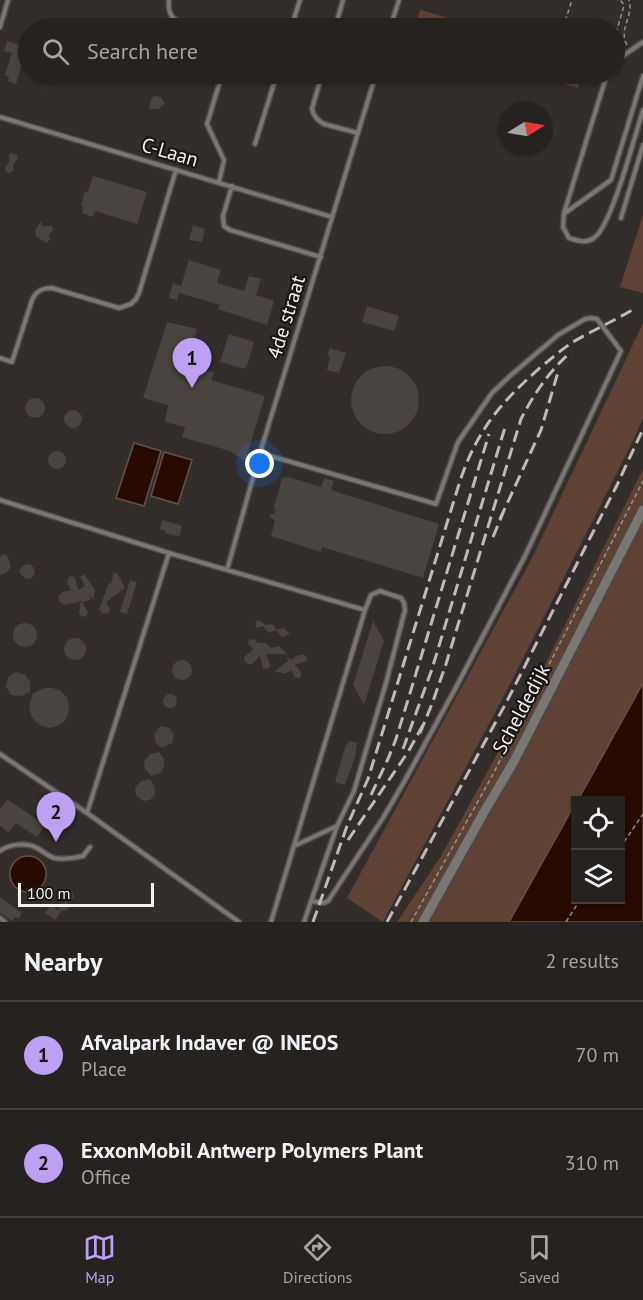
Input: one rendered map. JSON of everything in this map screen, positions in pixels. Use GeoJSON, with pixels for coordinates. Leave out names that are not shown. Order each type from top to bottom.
{"type":"FeatureCollection","features":[{"type":"Feature","properties":{"kind":"street","name":"Scheldedijk"},"geometry":{"type":"LineString","coordinates":[[423,922],[513,763],[643,510]]}},
{"type":"Feature","properties":{"kind":"lane"},"geometry":{"type":"LineString","coordinates":[[0,27],[8,0]]}},
{"type":"Feature","properties":{"kind":"lane"},"geometry":{"type":"LineString","coordinates":[[169,0],[168,9],[174,18]]}},
{"type":"Feature","properties":{"kind":"lane"},"geometry":{"type":"LineString","coordinates":[[294,18],[300,0]]}},
{"type":"Feature","properties":{"kind":"lane"},"geometry":{"type":"LineString","coordinates":[[338,18],[343,0]]}},
{"type":"Feature","properties":{"kind":"lane"},"geometry":{"type":"LineString","coordinates":[[393,18],[399,0]]}},
{"type":"Feature","properties":{"kind":"lane"},"geometry":{"type":"LineString","coordinates":[[625,55],[643,42]]}},
{"type":"Feature","properties":{"kind":"lane"},"geometry":{"type":"LineString","coordinates":[[564,213],[611,180],[643,76]]}},
{"type":"Feature","properties":{"kind":"lane"},"geometry":{"type":"LineString","coordinates":[[218,84],[207,123],[225,160],[219,182]]}},
{"type":"Feature","properties":{"kind":"lane"},"geometry":{"type":"LineString","coordinates":[[255,144],[274,84]]}},
{"type":"Feature","properties":{"kind":"lane"},"geometry":{"type":"LineString","coordinates":[[319,84],[313,114],[324,124],[358,133]]}},
{"type":"Feature","properties":{"kind":"lane","name":"4de straat"},"geometry":{"type":"LineString","coordinates":[[227,570],[260,453],[373,84]]}},
{"type":"Feature","properties":{"kind":"lane"},"geometry":{"type":"LineString","coordinates":[[604,84],[564,213],[563,227],[569,238],[579,242],[586,241],[596,237],[605,224],[616,197],[643,110]]}},
{"type":"Feature","properties":{"kind":"lane","name":"C-Laan"},"geometry":{"type":"LineString","coordinates":[[0,117],[332,217]]}},
{"type":"Feature","properties":{"kind":"lane"},"geometry":{"type":"LineString","coordinates":[[621,218],[643,145]]}},
{"type":"Feature","properties":{"kind":"lane"},"geometry":{"type":"LineString","coordinates":[[0,358],[12,362],[34,294],[45,288],[52,288],[119,308],[131,304],[136,299],[176,170]]}},
{"type":"Feature","properties":{"kind":"lane"},"geometry":{"type":"LineString","coordinates":[[232,186],[223,216],[224,226],[230,230],[321,258]]}},
{"type":"Feature","properties":{"kind":"lane"},"geometry":{"type":"LineString","coordinates":[[260,453],[436,504],[458,442],[478,412],[492,393],[545,345],[567,329],[591,318],[597,319],[621,351],[525,556],[404,782],[328,901],[324,903],[311,901]]}},
{"type":"Feature","properties":{"kind":"lane"},"geometry":{"type":"LineString","coordinates":[[0,500],[364,610]]}},
{"type":"Feature","properties":{"kind":"lane"},"geometry":{"type":"LineString","coordinates":[[87,813],[170,553]]}},
{"type":"Feature","properties":{"kind":"lane"},"geometry":{"type":"LineString","coordinates":[[271,922],[364,610],[371,595],[380,591],[401,598],[405,610],[354,791],[337,826],[304,922]]}},
{"type":"Feature","properties":{"kind":"lane"},"geometry":{"type":"LineString","coordinates":[[0,754],[239,922]]}},
{"type":"Feature","properties":{"kind":"lane"},"geometry":{"type":"LineString","coordinates":[[294,846],[337,826]]}},
{"type":"Feature","properties":{"kind":"lane"},"geometry":{"type":"LineString","coordinates":[[0,851],[15,844],[34,846],[53,858],[70,859],[83,856],[90,847]]}},
{"type":"Feature","properties":{"kind":"lane"},"geometry":{"type":"LineString","coordinates":[[0,918],[5,922]]}},
{"type":"Feature","properties":{"kind":"path"},"geometry":{"type":"LineString","coordinates":[[566,18],[572,0]]}},
{"type":"Feature","properties":{"kind":"path"},"geometry":{"type":"LineString","coordinates":[[617,0],[624,5],[621,18]]}},
{"type":"Feature","properties":{"kind":"path"},"geometry":{"type":"LineString","coordinates":[[625,28],[631,8],[629,0]]}},
{"type":"Feature","properties":{"kind":"path"},"geometry":{"type":"LineString","coordinates":[[625,42],[631,51]]}},
{"type":"Feature","properties":{"kind":"path"},"geometry":{"type":"LineString","coordinates":[[411,922],[492,776],[643,481]]}},
{"type":"Feature","properties":{"kind":"path"},"geometry":{"type":"LineString","coordinates":[[625,842],[643,814]]}},
{"type":"Feature","properties":{"kind":"path"},"geometry":{"type":"LineString","coordinates":[[566,922],[577,904]]}},
{"type":"Feature","properties":{"kind":"shaded area"},"geometry":{"type":"Polygon","coordinates":[[[420,10],[448,18],[418,18],[420,10]]]}},
{"type":"Feature","properties":{"kind":"shaded area"},"geometry":{"type":"Polygon","coordinates":[[[563,84],[579,84],[578,88],[563,84]]]}},
{"type":"Feature","properties":{"kind":"shaded area"},"geometry":{"type":"Polygon","coordinates":[[[643,215],[643,293],[620,287],[643,215]]]}},
{"type":"Feature","properties":{"kind":"shaded area"},"geometry":{"type":"Polygon","coordinates":[[[643,323],[643,418],[505,694],[383,922],[347,898],[532,558],[643,323]]]}},
{"type":"Feature","properties":{"kind":"shaded area"},"geometry":{"type":"Polygon","coordinates":[[[134,443],[161,451],[144,506],[116,498],[134,443]]]}},
{"type":"Feature","properties":{"kind":"shaded area"},"geometry":{"type":"Polygon","coordinates":[[[164,452],[192,460],[178,504],[151,496],[164,452]]]}},
{"type":"Feature","properties":{"kind":"shaded area"},"geometry":{"type":"Polygon","coordinates":[[[643,469],[643,683],[580,796],[571,796],[571,811],[509,922],[397,922],[441,856],[534,687],[643,469]]]}},
{"type":"Feature","properties":{"kind":"shaded area"},"geometry":{"type":"Polygon","coordinates":[[[643,683],[643,922],[509,922],[571,811],[571,904],[625,904],[625,796],[580,796],[643,683]]]}},
{"type":"Feature","properties":{"kind":"shaded area"},"geometry":{"type":"Polygon","coordinates":[[[28,856],[41,861],[46,874],[41,887],[28,892],[15,887],[10,874],[15,861],[28,856]]]}},
{"type":"Feature","properties":{"kind":"building"},"geometry":{"type":"Polygon","coordinates":[[[7,41],[18,44],[16,84],[8,81],[9,77],[5,75],[12,53],[4,51],[7,41]]]}},
{"type":"Feature","properties":{"kind":"building"},"geometry":{"type":"Polygon","coordinates":[[[154,96],[161,97],[165,104],[158,109],[149,109],[151,100],[154,96]]]}},
{"type":"Feature","properties":{"kind":"building"},"geometry":{"type":"Polygon","coordinates":[[[12,153],[18,158],[14,163],[13,171],[9,173],[5,168],[9,162],[9,155],[12,153]]]}},
{"type":"Feature","properties":{"kind":"building"},"geometry":{"type":"Polygon","coordinates":[[[93,176],[147,192],[137,224],[95,211],[93,217],[82,213],[84,207],[81,206],[85,191],[88,192],[93,176]]]}},
{"type":"Feature","properties":{"kind":"building"},"geometry":{"type":"Polygon","coordinates":[[[41,221],[42,226],[51,226],[54,229],[46,243],[36,236],[35,230],[41,221]]]}},
{"type":"Feature","properties":{"kind":"building"},"geometry":{"type":"Polygon","coordinates":[[[193,225],[205,229],[202,242],[189,240],[193,225]]]}},
{"type":"Feature","properties":{"kind":"building"},"geometry":{"type":"Polygon","coordinates":[[[189,260],[221,270],[217,283],[244,291],[249,276],[261,279],[256,295],[274,301],[267,325],[218,309],[220,305],[179,293],[177,300],[169,298],[173,283],[181,286],[189,260]]]}},
{"type":"Feature","properties":{"kind":"building"},"geometry":{"type":"Polygon","coordinates":[[[367,306],[399,316],[394,331],[362,322],[367,306]]]}},
{"type":"Feature","properties":{"kind":"building"},"geometry":{"type":"Polygon","coordinates":[[[167,322],[197,329],[188,365],[214,372],[211,380],[265,396],[245,461],[230,451],[182,437],[185,427],[165,422],[168,405],[143,398],[167,322]]]}},
{"type":"Feature","properties":{"kind":"building"},"geometry":{"type":"Polygon","coordinates":[[[229,334],[254,342],[245,369],[220,362],[229,334]]]}},
{"type":"Feature","properties":{"kind":"building"},"geometry":{"type":"Polygon","coordinates":[[[330,348],[346,353],[339,373],[327,370],[330,356],[327,355],[330,348]]]}},
{"type":"Feature","properties":{"kind":"building"},"geometry":{"type":"Polygon","coordinates":[[[392,366],[404,372],[413,381],[419,393],[417,413],[409,424],[392,434],[378,434],[361,424],[353,413],[351,393],[361,376],[372,368],[392,366]]]}},
{"type":"Feature","properties":{"kind":"building"},"geometry":{"type":"Polygon","coordinates":[[[31,398],[39,398],[45,404],[45,412],[39,418],[31,418],[25,412],[25,404],[31,398]]]}},
{"type":"Feature","properties":{"kind":"building"},"geometry":{"type":"Polygon","coordinates":[[[73,410],[79,413],[82,419],[79,425],[73,428],[67,425],[64,419],[67,413],[73,410]]]}},
{"type":"Feature","properties":{"kind":"building"},"geometry":{"type":"Polygon","coordinates":[[[57,451],[63,454],[66,460],[63,466],[57,469],[51,466],[48,460],[51,454],[57,451]]]}},
{"type":"Feature","properties":{"kind":"building"},"geometry":{"type":"Polygon","coordinates":[[[288,477],[321,487],[324,478],[334,481],[331,490],[439,524],[423,578],[322,547],[321,552],[271,536],[275,521],[269,516],[276,512],[275,500],[282,478],[288,477]]]}},
{"type":"Feature","properties":{"kind":"building"},"geometry":{"type":"Polygon","coordinates":[[[162,520],[182,526],[180,535],[165,533],[166,531],[160,529],[162,520]]]}},
{"type":"Feature","properties":{"kind":"building"},"geometry":{"type":"Polygon","coordinates":[[[6,554],[11,567],[0,575],[0,556],[6,554]]]}},
{"type":"Feature","properties":{"kind":"building"},"geometry":{"type":"Polygon","coordinates":[[[30,564],[35,573],[32,578],[27,579],[19,570],[24,565],[30,564]]]}},
{"type":"Feature","properties":{"kind":"building"},"geometry":{"type":"Polygon","coordinates":[[[113,573],[117,573],[125,588],[106,602],[110,610],[104,614],[99,610],[108,585],[112,582],[113,573]]]}},
{"type":"Feature","properties":{"kind":"building"},"geometry":{"type":"Polygon","coordinates":[[[84,574],[95,590],[93,600],[90,595],[90,600],[82,602],[88,612],[83,617],[79,614],[81,600],[64,605],[58,597],[63,592],[71,590],[67,582],[69,577],[75,578],[78,590],[85,586],[80,577],[84,574]]]}},
{"type":"Feature","properties":{"kind":"building"},"geometry":{"type":"Polygon","coordinates":[[[130,580],[137,582],[127,614],[120,612],[130,580]]]}},
{"type":"Feature","properties":{"kind":"building"},"geometry":{"type":"Polygon","coordinates":[[[257,620],[265,625],[272,624],[277,630],[284,628],[290,634],[282,637],[276,630],[269,633],[263,626],[257,628],[255,624],[257,620]]]}},
{"type":"Feature","properties":{"kind":"building"},"geometry":{"type":"Polygon","coordinates":[[[373,621],[384,641],[364,705],[353,685],[373,621]]]}},
{"type":"Feature","properties":{"kind":"building"},"geometry":{"type":"Polygon","coordinates":[[[25,623],[30,624],[36,630],[36,640],[30,646],[25,647],[20,646],[14,640],[13,635],[14,630],[20,624],[25,623]]]}},
{"type":"Feature","properties":{"kind":"building"},"geometry":{"type":"Polygon","coordinates":[[[75,638],[83,641],[86,649],[83,657],[75,660],[67,657],[64,649],[67,641],[75,638]]]}},
{"type":"Feature","properties":{"kind":"building"},"geometry":{"type":"Polygon","coordinates":[[[254,639],[258,643],[266,643],[271,648],[279,646],[287,654],[266,654],[271,666],[267,669],[263,668],[260,656],[252,664],[248,664],[244,657],[253,650],[248,643],[249,640],[254,639]]]}},
{"type":"Feature","properties":{"kind":"building"},"geometry":{"type":"Polygon","coordinates":[[[304,654],[306,661],[295,665],[301,672],[300,678],[295,678],[292,670],[284,674],[275,671],[288,661],[288,657],[291,660],[304,654]]]}},
{"type":"Feature","properties":{"kind":"building"},"geometry":{"type":"Polygon","coordinates":[[[182,660],[189,663],[192,670],[189,677],[182,680],[175,677],[172,670],[175,663],[182,660]]]}},
{"type":"Feature","properties":{"kind":"building"},"geometry":{"type":"Polygon","coordinates":[[[16,672],[25,675],[30,682],[30,692],[21,696],[11,695],[6,687],[8,677],[16,672]]]}},
{"type":"Feature","properties":{"kind":"building"},"geometry":{"type":"Polygon","coordinates":[[[45,688],[59,690],[67,697],[69,707],[64,722],[49,728],[35,721],[29,706],[33,693],[45,688]]]}},
{"type":"Feature","properties":{"kind":"building"},"geometry":{"type":"Polygon","coordinates":[[[170,694],[175,696],[177,701],[175,706],[170,708],[165,706],[163,701],[165,696],[170,694]]]}},
{"type":"Feature","properties":{"kind":"building"},"geometry":{"type":"Polygon","coordinates":[[[162,726],[170,728],[174,735],[172,743],[162,748],[156,743],[154,735],[162,726]]]}},
{"type":"Feature","properties":{"kind":"building"},"geometry":{"type":"Polygon","coordinates":[[[349,741],[357,743],[355,757],[345,785],[335,782],[346,744],[348,745],[349,741]]]}},
{"type":"Feature","properties":{"kind":"building"},"geometry":{"type":"Polygon","coordinates":[[[159,752],[164,760],[164,767],[160,773],[151,776],[145,769],[144,761],[150,754],[159,752]]]}},
{"type":"Feature","properties":{"kind":"building"},"geometry":{"type":"Polygon","coordinates":[[[150,779],[155,787],[155,795],[150,800],[143,801],[136,795],[135,788],[141,781],[150,779]]]}},
{"type":"Feature","properties":{"kind":"building"},"geometry":{"type":"Polygon","coordinates":[[[7,799],[45,825],[37,837],[16,823],[9,833],[0,826],[0,809],[7,799]]]}},
{"type":"Feature","properties":{"kind":"building"},"geometry":{"type":"Polygon","coordinates":[[[67,893],[73,893],[74,898],[67,902],[68,910],[59,911],[61,912],[55,920],[45,913],[51,905],[58,910],[61,904],[66,902],[67,893]]]}},
{"type":"Feature","properties":{"kind":"building"},"geometry":{"type":"Polygon","coordinates":[[[0,897],[22,913],[18,919],[15,917],[12,921],[0,912],[0,897]]]}},
{"type":"Feature","properties":{"kind":"railway"},"geometry":{"type":"LineString","coordinates":[[313,922],[347,826],[368,779],[460,481],[474,447],[502,405],[541,367],[573,342],[634,309]]}},
{"type":"Feature","properties":{"kind":"railway"},"geometry":{"type":"LineString","coordinates":[[420,733],[446,664],[521,419],[543,383],[571,352]]}},
{"type":"Feature","properties":{"kind":"railway"},"geometry":{"type":"LineString","coordinates":[[500,519],[541,430],[558,372]]}},
{"type":"Feature","properties":{"kind":"railway"},"geometry":{"type":"LineString","coordinates":[[403,749],[432,669],[506,424]]}},
{"type":"Feature","properties":{"kind":"railway"},"geometry":{"type":"LineString","coordinates":[[387,922],[506,703],[643,429]]}},
{"type":"Feature","properties":{"kind":"railway"},"geometry":{"type":"LineString","coordinates":[[371,795],[396,739],[489,434]]}},
{"type":"Feature","properties":{"kind":"railway"},"geometry":{"type":"LineString","coordinates":[[493,537],[503,513]]}},
{"type":"Feature","properties":{"kind":"railway"},"geometry":{"type":"LineString","coordinates":[[348,840],[408,752],[423,725]]}},
{"type":"Feature","properties":{"kind":"place","name":"Afvalpark Indaver @ INEOS"},"geometry":{"type":"Point","coordinates":[192,388]}},
{"type":"Feature","properties":{"kind":"place","name":"ExxonMobil Antwerp Polymers Plant"},"geometry":{"type":"Point","coordinates":[56,842]}}]}
